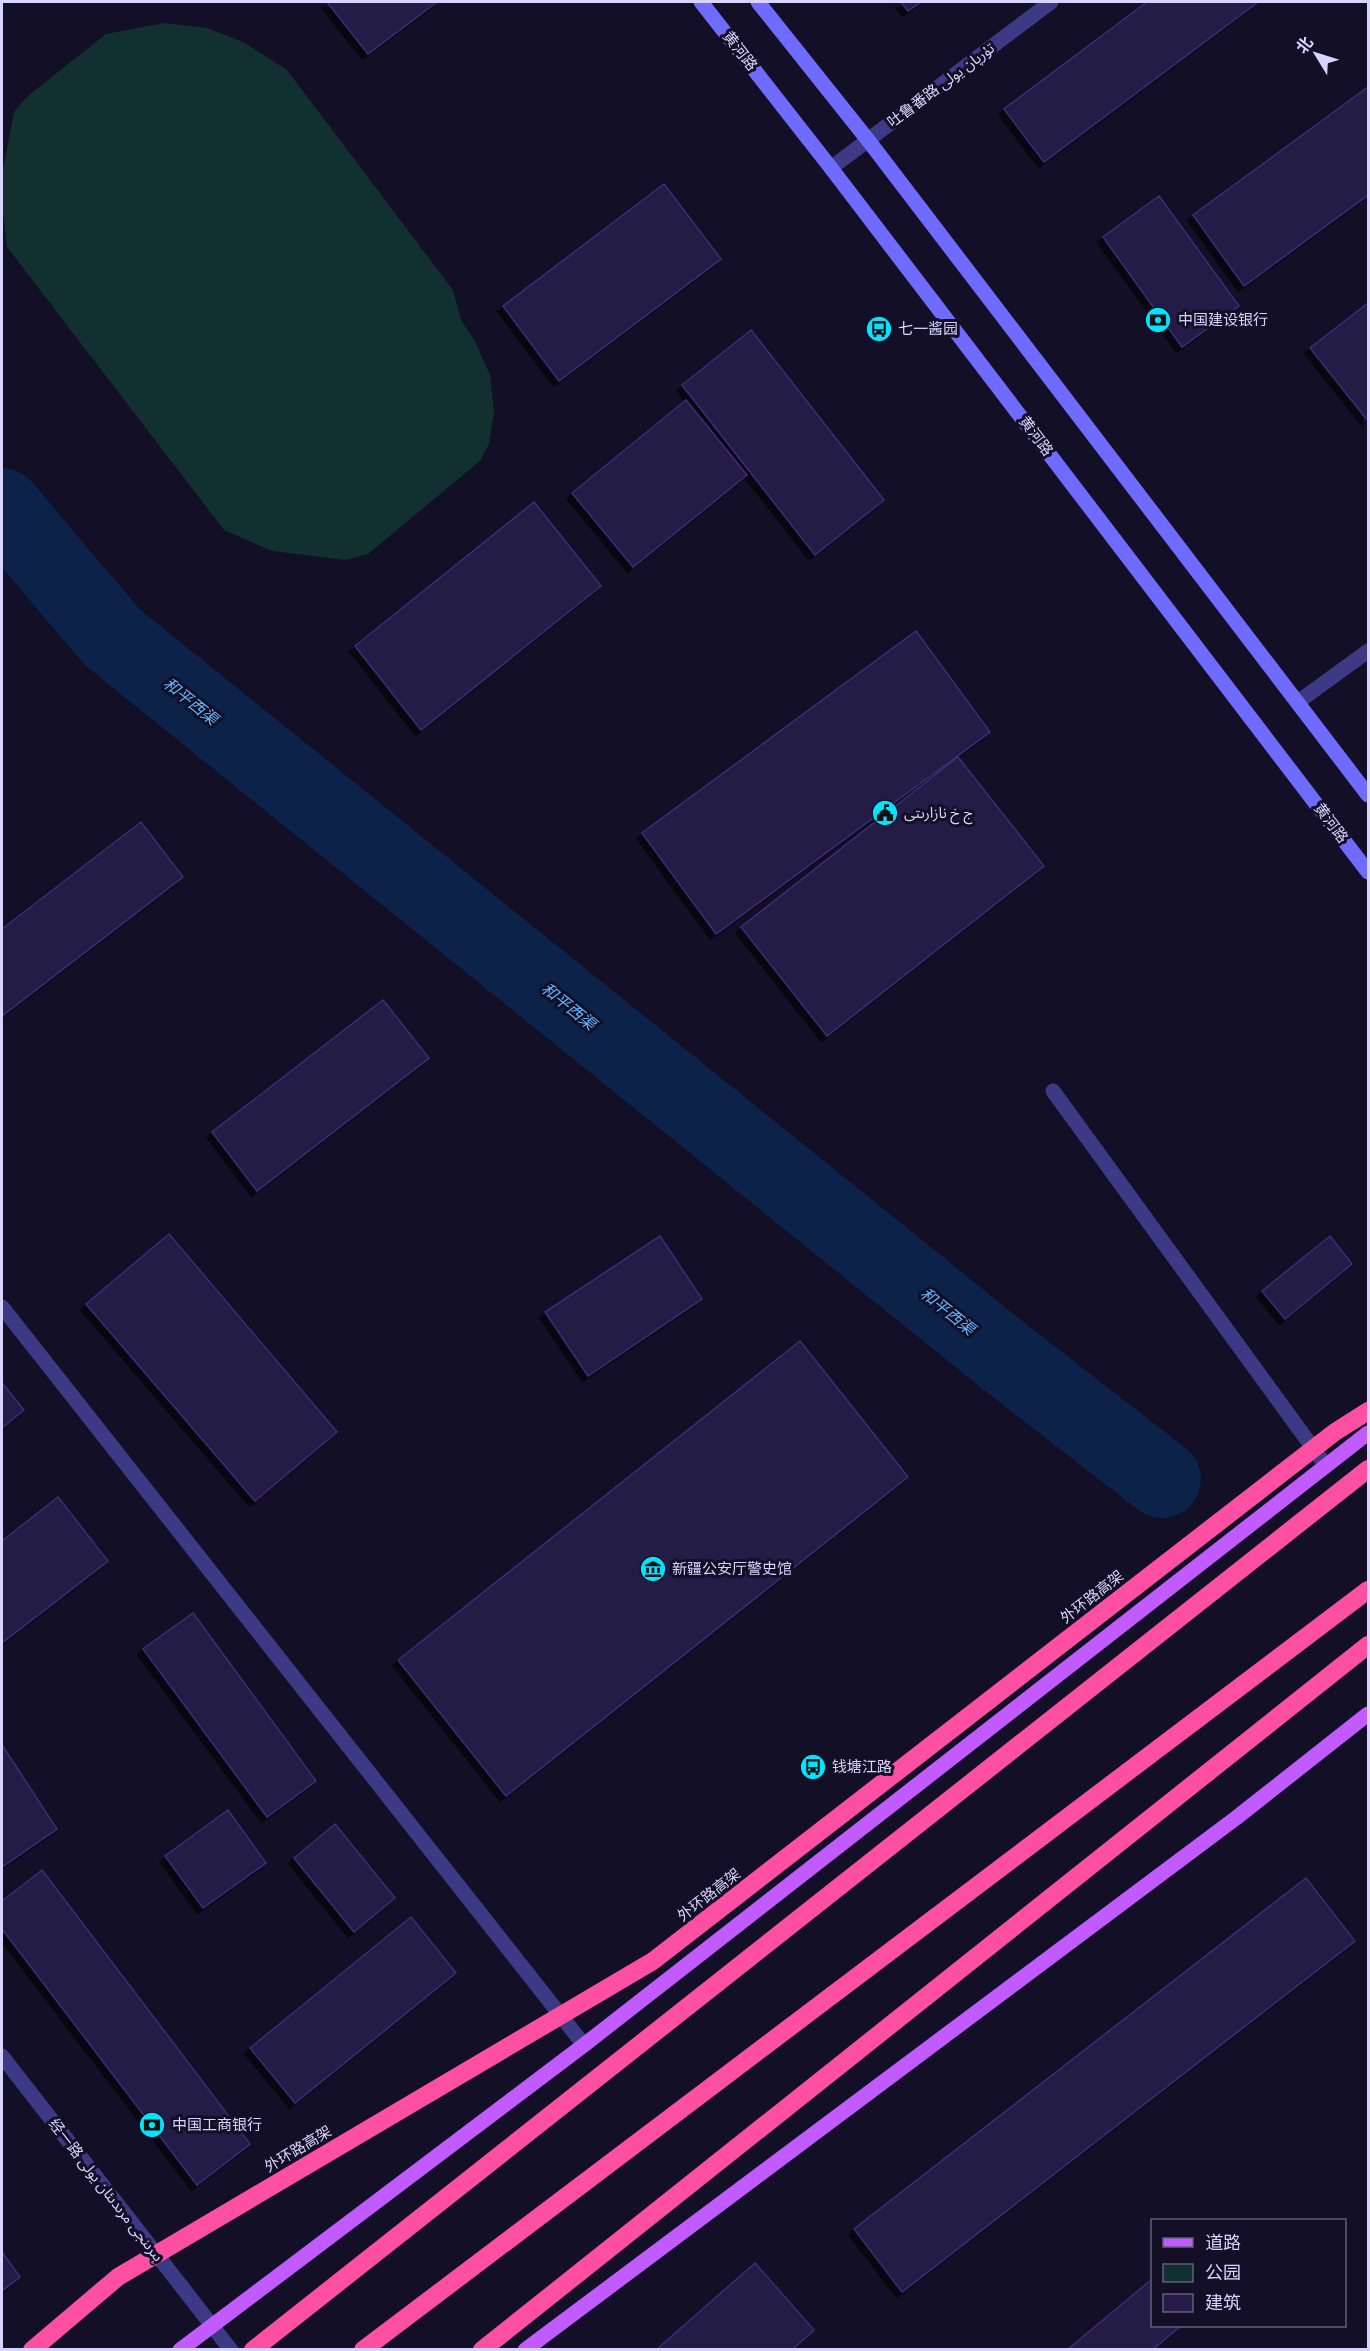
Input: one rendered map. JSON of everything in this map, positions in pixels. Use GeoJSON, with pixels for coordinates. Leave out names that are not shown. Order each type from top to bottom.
{"type":"FeatureCollection","features":[{"type":"Feature","properties":{"kind":"highway","name":"外环路高架"},"geometry":{"type":"LineString","coordinates":[[32,2349],[118,2277],[653,1961],[1335,1432],[1368,1411]]}},
{"type":"Feature","properties":{"kind":"highway"},"geometry":{"type":"LineString","coordinates":[[253,2349],[1368,1469]]}},
{"type":"Feature","properties":{"kind":"highway"},"geometry":{"type":"LineString","coordinates":[[363,2349],[1368,1590]]}},
{"type":"Feature","properties":{"kind":"highway"},"geometry":{"type":"LineString","coordinates":[[482,2349],[1368,1645]]}},
{"type":"Feature","properties":{"kind":"main road","name":"黄河路"},"geometry":{"type":"LineString","coordinates":[[701,2],[831,168],[1368,872]]}},
{"type":"Feature","properties":{"kind":"main road"},"geometry":{"type":"LineString","coordinates":[[758,2],[868,141],[1368,795]]}},
{"type":"Feature","properties":{"kind":"main road"},"geometry":{"type":"LineString","coordinates":[[180,2349],[584,2045],[1368,1433]]}},
{"type":"Feature","properties":{"kind":"main road"},"geometry":{"type":"LineString","coordinates":[[525,2349],[1217,1832],[1368,1714]]}},
{"type":"Feature","properties":{"kind":"street","name":"吐鲁番路 تۇرپان يولى"},"geometry":{"type":"LineString","coordinates":[[831,168],[1051,2]]}},
{"type":"Feature","properties":{"kind":"street"},"geometry":{"type":"LineString","coordinates":[[1298,702],[1368,651]]}},
{"type":"Feature","properties":{"kind":"street"},"geometry":{"type":"LineString","coordinates":[[1053,1091],[1326,1466]]}},
{"type":"Feature","properties":{"kind":"street"},"geometry":{"type":"LineString","coordinates":[[2,1306],[584,2045]]}},
{"type":"Feature","properties":{"kind":"street","name":"经一路 بىرىنجى مرىدىئان يولى"},"geometry":{"type":"LineString","coordinates":[[2,2056],[231,2349]]}},
{"type":"Feature","properties":{"kind":"green space"},"geometry":{"type":"Polygon","coordinates":[[[164,23],[207,28],[243,42],[287,70],[453,290],[461,320],[475,341],[490,375],[494,411],[489,444],[480,461],[368,554],[346,560],[272,551],[224,530],[7,247],[2,206],[2,175],[14,112],[29,95],[106,34],[164,23]]]}},
{"type":"Feature","properties":{"kind":"building"},"geometry":{"type":"Polygon","coordinates":[[[327,2],[437,2],[368,54],[327,2]]]}},
{"type":"Feature","properties":{"kind":"building"},"geometry":{"type":"Polygon","coordinates":[[[901,2],[921,2],[908,11],[901,2]]]}},
{"type":"Feature","properties":{"kind":"building"},"geometry":{"type":"Polygon","coordinates":[[[1147,2],[1258,2],[1044,162],[1004,109],[1147,2]]]}},
{"type":"Feature","properties":{"kind":"building"},"geometry":{"type":"Polygon","coordinates":[[[1368,87],[1368,195],[1244,286],[1193,215],[1368,87]]]}},
{"type":"Feature","properties":{"kind":"building"},"geometry":{"type":"Polygon","coordinates":[[[664,184],[721,259],[559,381],[503,306],[664,184]]]}},
{"type":"Feature","properties":{"kind":"building"},"geometry":{"type":"Polygon","coordinates":[[[1159,196],[1239,306],[1182,347],[1103,237],[1159,196]]]}},
{"type":"Feature","properties":{"kind":"building"},"geometry":{"type":"Polygon","coordinates":[[[1368,303],[1368,421],[1310,348],[1368,303]]]}},
{"type":"Feature","properties":{"kind":"building"},"geometry":{"type":"Polygon","coordinates":[[[751,330],[884,500],[815,555],[682,385],[751,330]]]}},
{"type":"Feature","properties":{"kind":"building"},"geometry":{"type":"Polygon","coordinates":[[[686,400],[747,475],[633,567],[572,493],[686,400]]]}},
{"type":"Feature","properties":{"kind":"building"},"geometry":{"type":"Polygon","coordinates":[[[534,502],[601,586],[421,730],[355,646],[534,502]]]}},
{"type":"Feature","properties":{"kind":"building"},"geometry":{"type":"Polygon","coordinates":[[[916,631],[990,732],[716,934],[642,833],[916,631]]]}},
{"type":"Feature","properties":{"kind":"building"},"geometry":{"type":"Polygon","coordinates":[[[958,757],[1044,866],[827,1036],[741,927],[958,757]]]}},
{"type":"Feature","properties":{"kind":"building"},"geometry":{"type":"Polygon","coordinates":[[[141,822],[183,877],[2,1016],[2,929],[141,822]]]}},
{"type":"Feature","properties":{"kind":"building"},"geometry":{"type":"Polygon","coordinates":[[[383,1000],[429,1058],[257,1191],[212,1132],[383,1000]]]}},
{"type":"Feature","properties":{"kind":"building"},"geometry":{"type":"Polygon","coordinates":[[[169,1234],[337,1432],[255,1501],[86,1304],[169,1234]]]}},
{"type":"Feature","properties":{"kind":"building"},"geometry":{"type":"Polygon","coordinates":[[[660,1236],[702,1299],[588,1376],[545,1312],[660,1236]]]}},
{"type":"Feature","properties":{"kind":"building"},"geometry":{"type":"Polygon","coordinates":[[[1330,1236],[1352,1264],[1285,1319],[1262,1291],[1330,1236]]]}},
{"type":"Feature","properties":{"kind":"building","name":"新疆公安厅警史馆"},"geometry":{"type":"Polygon","coordinates":[[[800,1341],[908,1477],[506,1796],[398,1660],[800,1341]]]}},
{"type":"Feature","properties":{"kind":"building"},"geometry":{"type":"Polygon","coordinates":[[[2,1383],[24,1410],[2,1428],[2,1383]]]}},
{"type":"Feature","properties":{"kind":"building"},"geometry":{"type":"Polygon","coordinates":[[[58,1497],[108,1561],[2,1643],[2,1541],[58,1497]]]}},
{"type":"Feature","properties":{"kind":"building"},"geometry":{"type":"Polygon","coordinates":[[[193,1613],[316,1781],[267,1817],[143,1649],[193,1613]]]}},
{"type":"Feature","properties":{"kind":"building"},"geometry":{"type":"Polygon","coordinates":[[[2,1745],[57,1829],[2,1867],[2,1745]]]}},
{"type":"Feature","properties":{"kind":"building"},"geometry":{"type":"Polygon","coordinates":[[[228,1810],[266,1863],[203,1908],[165,1856],[228,1810]]]}},
{"type":"Feature","properties":{"kind":"building"},"geometry":{"type":"Polygon","coordinates":[[[335,1824],[395,1898],[354,1932],[294,1858],[335,1824]]]}},
{"type":"Feature","properties":{"kind":"building"},"geometry":{"type":"Polygon","coordinates":[[[42,1870],[250,2144],[197,2185],[2,1929],[2,1901],[42,1870]]]}},
{"type":"Feature","properties":{"kind":"building"},"geometry":{"type":"Polygon","coordinates":[[[1306,1878],[1355,1941],[902,2292],[854,2229],[1306,1878]]]}},
{"type":"Feature","properties":{"kind":"building"},"geometry":{"type":"Polygon","coordinates":[[[411,1917],[456,1973],[295,2103],[250,2048],[411,1917]]]}},
{"type":"Feature","properties":{"kind":"building"},"geometry":{"type":"Polygon","coordinates":[[[2,2252],[20,2277],[2,2291],[2,2252]]]}},
{"type":"Feature","properties":{"kind":"building"},"geometry":{"type":"Polygon","coordinates":[[[755,2263],[814,2330],[792,2350],[656,2350],[755,2263]]]}},
{"type":"Feature","properties":{"kind":"building"},"geometry":{"type":"Polygon","coordinates":[[[1151,2280],[1151,2327],[1180,2327],[1152,2350],[1067,2350],[1151,2280]]]}},
{"type":"Feature","properties":{"kind":"waterway","name":"和平西渠"},"geometry":{"type":"LineString","coordinates":[[2,507],[112,637],[1005,1357],[1162,1479]]}},
{"type":"Feature","properties":{"kind":"place","name":"中国建设银行"},"geometry":{"type":"Point","coordinates":[1158,320]}},
{"type":"Feature","properties":{"kind":"place","name":"七一酱园"},"geometry":{"type":"Point","coordinates":[879,329]}},
{"type":"Feature","properties":{"kind":"place","name":"ج خ نازارىتى"},"geometry":{"type":"Point","coordinates":[885,813]}},
{"type":"Feature","properties":{"kind":"place","name":"新疆公安厅警史馆"},"geometry":{"type":"Point","coordinates":[653,1569]}},
{"type":"Feature","properties":{"kind":"place","name":"钱塘江路"},"geometry":{"type":"Point","coordinates":[813,1767]}},
{"type":"Feature","properties":{"kind":"place","name":"中国工商银行"},"geometry":{"type":"Point","coordinates":[152,2125]}}]}
